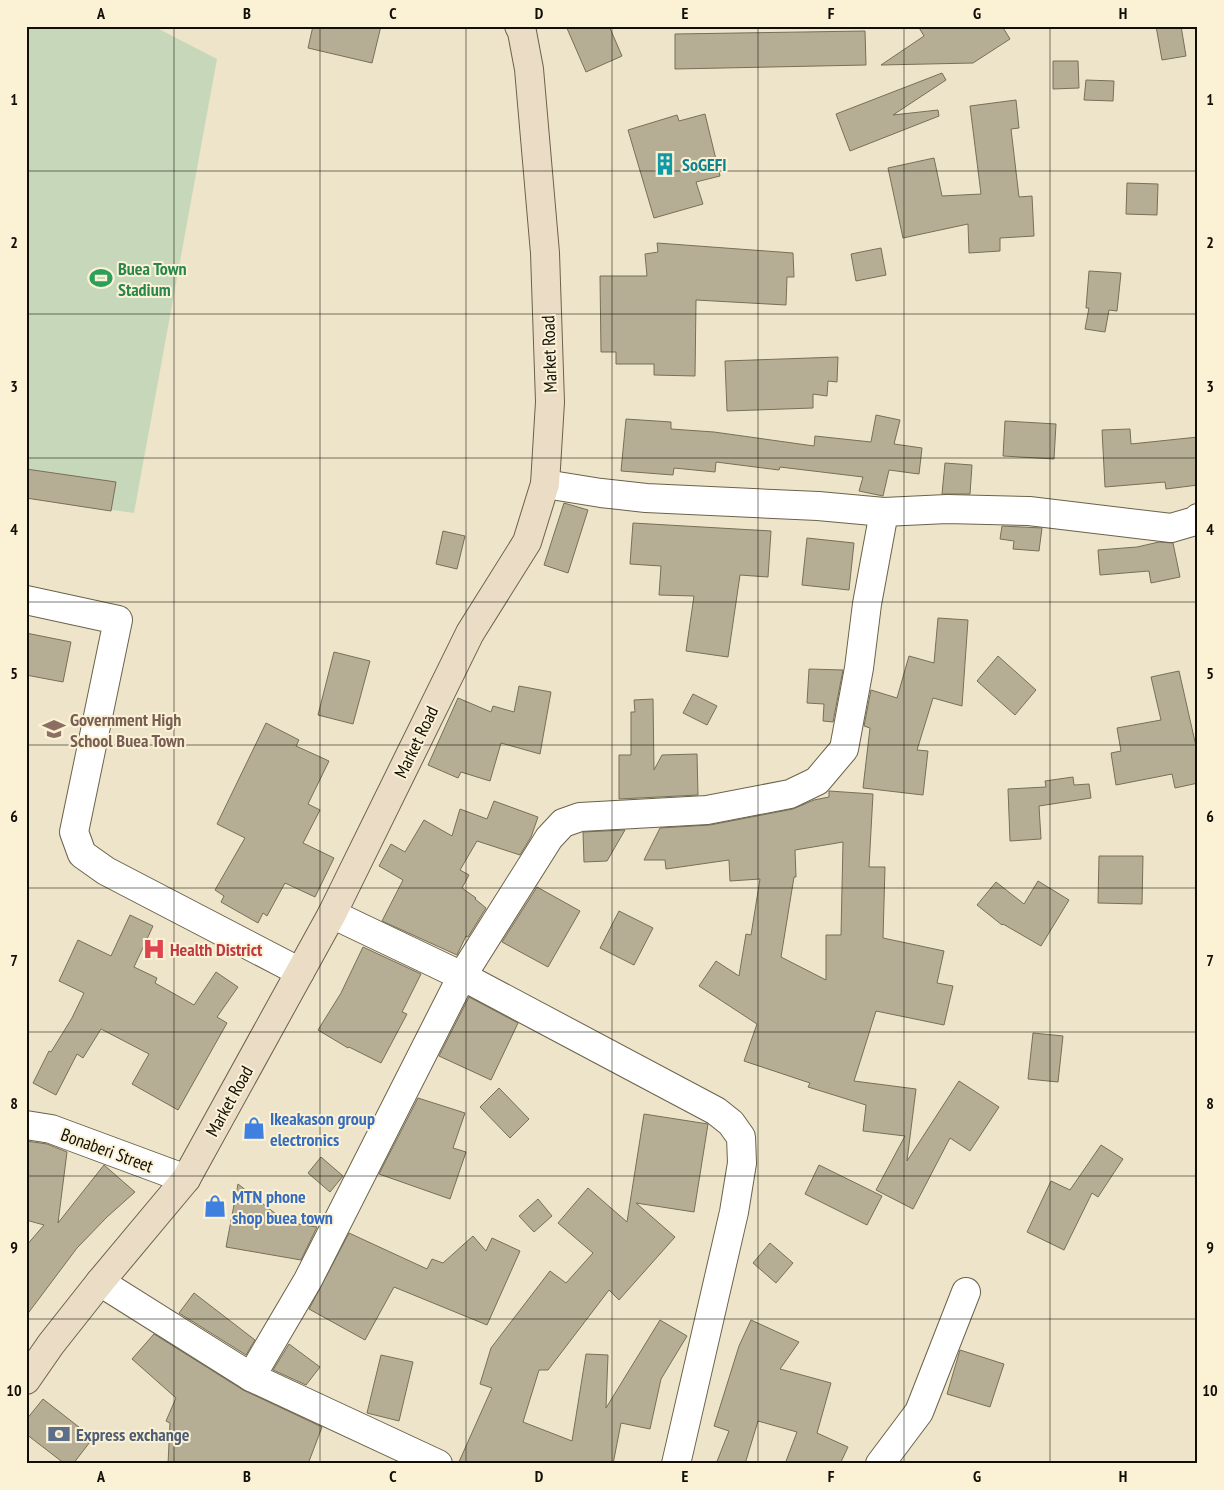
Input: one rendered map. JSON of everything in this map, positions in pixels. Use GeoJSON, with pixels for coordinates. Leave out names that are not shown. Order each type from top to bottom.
{"type":"FeatureCollection","features":[{"type":"Feature","properties":{"kind":"main road","name":"Market Road"},"geometry":{"type":"LineString","coordinates":[[26,1380],[51,1344],[100,1282],[186,1179],[332,914],[470,633],[527,542],[545,484],[550,402],[545,253],[529,69],[522,32],[519,26]]}},
{"type":"Feature","properties":{"kind":"street"},"geometry":{"type":"LineString","coordinates":[[545,484],[646,498],[818,506],[884,512],[946,509],[1029,511],[1171,528],[1195,521],[1198,518]]}},
{"type":"Feature","properties":{"kind":"street"},"geometry":{"type":"LineString","coordinates":[[251,1377],[308,1280],[462,976],[549,838],[563,823],[580,817],[707,810],[790,794],[817,781],[844,749],[884,512]]}},
{"type":"Feature","properties":{"kind":"street"},"geometry":{"type":"LineString","coordinates":[[26,600],[118,620],[74,832],[82,854],[106,871],[300,972]]}},
{"type":"Feature","properties":{"kind":"street"},"geometry":{"type":"LineString","coordinates":[[332,914],[462,976],[716,1111],[730,1123],[741,1137],[742,1163],[734,1212],[676,1464]]}},
{"type":"Feature","properties":{"kind":"street","name":"Bonaberi Street"},"geometry":{"type":"LineString","coordinates":[[26,1125],[51,1129],[186,1179]]}},
{"type":"Feature","properties":{"kind":"street"},"geometry":{"type":"LineString","coordinates":[[100,1282],[251,1377],[438,1464]]}},
{"type":"Feature","properties":{"kind":"street"},"geometry":{"type":"LineString","coordinates":[[880,1464],[919,1412],[966,1292]]}},
{"type":"Feature","properties":{"kind":"green space","name":"Buea Town Stadium"},"geometry":{"type":"Polygon","coordinates":[[[26,26],[153,26],[217,59],[134,513],[26,498],[26,26]]]}},
{"type":"Feature","properties":{"kind":"building"},"geometry":{"type":"Polygon","coordinates":[[[313,26],[381,26],[372,63],[308,48],[313,26]]]}},
{"type":"Feature","properties":{"kind":"building"},"geometry":{"type":"Polygon","coordinates":[[[566,26],[609,26],[622,56],[586,72],[566,26]]]}},
{"type":"Feature","properties":{"kind":"building"},"geometry":{"type":"Polygon","coordinates":[[[918,26],[1002,26],[1010,39],[973,63],[881,65],[924,36],[918,26]]]}},
{"type":"Feature","properties":{"kind":"building"},"geometry":{"type":"Polygon","coordinates":[[[1156,26],[1181,26],[1186,56],[1162,60],[1156,26]]]}},
{"type":"Feature","properties":{"kind":"building"},"geometry":{"type":"Polygon","coordinates":[[[865,31],[866,65],[675,69],[675,34],[865,31]]]}},
{"type":"Feature","properties":{"kind":"building"},"geometry":{"type":"Polygon","coordinates":[[[1053,61],[1078,61],[1079,88],[1053,89],[1053,61]]]}},
{"type":"Feature","properties":{"kind":"building"},"geometry":{"type":"Polygon","coordinates":[[[942,73],[946,80],[893,115],[938,110],[939,116],[850,151],[836,114],[942,73]]]}},
{"type":"Feature","properties":{"kind":"building"},"geometry":{"type":"Polygon","coordinates":[[[1086,80],[1114,81],[1113,101],[1084,100],[1086,80]]]}},
{"type":"Feature","properties":{"kind":"building"},"geometry":{"type":"Polygon","coordinates":[[[1016,100],[1019,128],[1011,129],[1019,197],[1032,196],[1034,236],[1000,238],[1000,251],[969,253],[968,224],[903,238],[888,168],[934,158],[942,196],[981,194],[970,106],[1016,100]]]}},
{"type":"Feature","properties":{"kind":"building","name":"SoGEFI"},"geometry":{"type":"Polygon","coordinates":[[[705,114],[720,176],[696,182],[703,204],[654,218],[628,130],[677,115],[679,121],[705,114]]]}},
{"type":"Feature","properties":{"kind":"building"},"geometry":{"type":"Polygon","coordinates":[[[1127,183],[1158,184],[1157,215],[1126,214],[1127,183]]]}},
{"type":"Feature","properties":{"kind":"building"},"geometry":{"type":"Polygon","coordinates":[[[657,243],[793,253],[794,277],[787,277],[786,305],[696,300],[695,376],[654,375],[654,364],[616,364],[616,352],[601,352],[600,276],[647,276],[645,254],[658,252],[657,243]]]}},
{"type":"Feature","properties":{"kind":"building"},"geometry":{"type":"Polygon","coordinates":[[[881,248],[886,275],[856,281],[851,254],[881,248]]]}},
{"type":"Feature","properties":{"kind":"building"},"geometry":{"type":"Polygon","coordinates":[[[1089,271],[1121,273],[1117,311],[1109,310],[1105,332],[1085,329],[1089,308],[1086,308],[1089,271]]]}},
{"type":"Feature","properties":{"kind":"building"},"geometry":{"type":"Polygon","coordinates":[[[838,357],[837,382],[828,381],[827,396],[813,394],[813,408],[727,411],[725,361],[838,357]]]}},
{"type":"Feature","properties":{"kind":"building"},"geometry":{"type":"Polygon","coordinates":[[[876,415],[900,420],[894,444],[922,448],[919,474],[889,470],[883,496],[859,491],[863,477],[780,467],[779,470],[716,462],[715,472],[674,468],[673,475],[621,471],[626,419],[671,422],[671,429],[714,432],[814,446],[815,436],[871,442],[876,415]]]}},
{"type":"Feature","properties":{"kind":"building"},"geometry":{"type":"Polygon","coordinates":[[[1005,421],[1056,424],[1054,459],[1003,456],[1005,421]]]}},
{"type":"Feature","properties":{"kind":"building"},"geometry":{"type":"Polygon","coordinates":[[[1130,429],[1131,444],[1198,437],[1198,485],[1166,489],[1165,482],[1105,487],[1102,430],[1130,429]]]}},
{"type":"Feature","properties":{"kind":"building"},"geometry":{"type":"Polygon","coordinates":[[[945,463],[972,465],[970,494],[942,494],[945,463]]]}},
{"type":"Feature","properties":{"kind":"building"},"geometry":{"type":"Polygon","coordinates":[[[26,469],[116,482],[111,511],[26,498],[26,469]]]}},
{"type":"Feature","properties":{"kind":"building"},"geometry":{"type":"Polygon","coordinates":[[[564,503],[588,510],[568,573],[544,565],[564,503]]]}},
{"type":"Feature","properties":{"kind":"building"},"geometry":{"type":"Polygon","coordinates":[[[633,523],[771,531],[768,577],[740,575],[728,657],[686,651],[694,596],[659,595],[661,566],[630,564],[633,523]]]}},
{"type":"Feature","properties":{"kind":"building"},"geometry":{"type":"Polygon","coordinates":[[[1002,526],[1042,528],[1039,551],[1013,549],[1014,541],[1000,539],[1002,526]]]}},
{"type":"Feature","properties":{"kind":"building"},"geometry":{"type":"Polygon","coordinates":[[[443,531],[465,536],[457,569],[436,564],[443,531]]]}},
{"type":"Feature","properties":{"kind":"building"},"geometry":{"type":"Polygon","coordinates":[[[807,538],[854,543],[849,590],[802,585],[807,538]]]}},
{"type":"Feature","properties":{"kind":"building"},"geometry":{"type":"Polygon","coordinates":[[[1159,542],[1173,543],[1180,577],[1151,583],[1149,571],[1100,575],[1098,550],[1137,547],[1159,542]]]}},
{"type":"Feature","properties":{"kind":"building"},"geometry":{"type":"Polygon","coordinates":[[[938,618],[968,620],[962,706],[933,698],[917,750],[928,751],[923,795],[863,788],[870,728],[864,726],[871,690],[897,698],[909,656],[934,663],[938,618]]]}},
{"type":"Feature","properties":{"kind":"building"},"geometry":{"type":"Polygon","coordinates":[[[26,633],[71,642],[63,682],[26,675],[26,633]]]}},
{"type":"Feature","properties":{"kind":"building"},"geometry":{"type":"Polygon","coordinates":[[[334,652],[370,661],[353,724],[318,715],[334,652]]]}},
{"type":"Feature","properties":{"kind":"building"},"geometry":{"type":"Polygon","coordinates":[[[998,656],[1036,690],[1015,715],[977,681],[998,656]]]}},
{"type":"Feature","properties":{"kind":"building"},"geometry":{"type":"Polygon","coordinates":[[[809,669],[843,670],[833,722],[823,721],[824,704],[807,703],[809,669]]]}},
{"type":"Feature","properties":{"kind":"building"},"geometry":{"type":"Polygon","coordinates":[[[1179,671],[1198,755],[1198,783],[1175,788],[1172,774],[1116,785],[1111,753],[1121,751],[1117,728],[1161,720],[1151,677],[1179,671]]]}},
{"type":"Feature","properties":{"kind":"building"},"geometry":{"type":"Polygon","coordinates":[[[519,686],[551,692],[540,754],[501,743],[490,781],[461,772],[458,778],[428,765],[458,698],[491,712],[493,706],[514,712],[519,686]]]}},
{"type":"Feature","properties":{"kind":"building"},"geometry":{"type":"Polygon","coordinates":[[[693,694],[717,706],[707,725],[683,713],[693,694]]]}},
{"type":"Feature","properties":{"kind":"building"},"geometry":{"type":"Polygon","coordinates":[[[653,699],[654,770],[662,755],[697,754],[698,795],[619,799],[619,755],[631,755],[631,712],[635,712],[634,700],[653,699]]]}},
{"type":"Feature","properties":{"kind":"building"},"geometry":{"type":"Polygon","coordinates":[[[266,723],[299,740],[296,746],[329,761],[308,804],[320,810],[303,843],[334,858],[315,897],[285,883],[267,916],[263,913],[258,923],[221,902],[224,896],[215,890],[245,838],[217,824],[266,723]]]}},
{"type":"Feature","properties":{"kind":"building"},"geometry":{"type":"Polygon","coordinates":[[[1073,777],[1074,785],[1089,784],[1091,798],[1039,806],[1041,839],[1010,841],[1008,789],[1046,787],[1045,781],[1073,777]]]}},
{"type":"Feature","properties":{"kind":"building"},"geometry":{"type":"Polygon","coordinates":[[[829,791],[873,794],[869,867],[885,867],[883,938],[944,951],[937,983],[953,986],[944,1025],[876,1011],[854,1081],[916,1089],[907,1161],[959,1081],[999,1107],[970,1151],[950,1138],[913,1209],[876,1190],[905,1136],[863,1131],[866,1105],[808,1087],[810,1083],[744,1061],[757,1024],[699,986],[716,961],[739,976],[746,934],[751,935],[760,879],[730,881],[729,860],[666,869],[665,860],[644,860],[660,828],[710,825],[793,809],[814,800],[829,797],[829,791]],[[843,842],[795,850],[796,877],[794,877],[781,957],[826,980],[826,935],[841,935],[843,842]]]}},
{"type":"Feature","properties":{"kind":"building"},"geometry":{"type":"Polygon","coordinates":[[[494,801],[538,817],[531,837],[520,855],[477,841],[460,870],[469,875],[462,888],[486,908],[468,937],[466,936],[457,955],[382,921],[403,880],[379,866],[391,844],[405,852],[424,820],[452,836],[460,809],[487,819],[494,801]]]}},
{"type":"Feature","properties":{"kind":"building"},"geometry":{"type":"Polygon","coordinates":[[[625,830],[607,861],[584,862],[583,832],[625,830]]]}},
{"type":"Feature","properties":{"kind":"building"},"geometry":{"type":"Polygon","coordinates":[[[1099,856],[1143,856],[1142,904],[1098,903],[1099,856]]]}},
{"type":"Feature","properties":{"kind":"building"},"geometry":{"type":"Polygon","coordinates":[[[1038,881],[1069,900],[1041,946],[1002,925],[977,905],[996,882],[1024,904],[1038,881]]]}},
{"type":"Feature","properties":{"kind":"building"},"geometry":{"type":"Polygon","coordinates":[[[537,887],[580,911],[548,967],[502,942],[537,887]]]}},
{"type":"Feature","properties":{"kind":"building"},"geometry":{"type":"Polygon","coordinates":[[[619,911],[653,928],[634,965],[600,948],[619,911]]]}},
{"type":"Feature","properties":{"kind":"building"},"geometry":{"type":"Polygon","coordinates":[[[130,915],[153,926],[134,967],[157,978],[155,983],[194,1005],[216,972],[238,987],[217,1017],[227,1023],[178,1110],[132,1084],[149,1054],[101,1029],[83,1058],[77,1054],[56,1095],[33,1083],[49,1051],[51,1052],[72,1018],[84,993],[59,981],[78,940],[111,956],[130,915]]]}},
{"type":"Feature","properties":{"kind":"building"},"geometry":{"type":"Polygon","coordinates":[[[363,947],[421,974],[402,1012],[407,1014],[381,1063],[348,1048],[318,1030],[341,993],[363,947]]]}},
{"type":"Feature","properties":{"kind":"building"},"geometry":{"type":"Polygon","coordinates":[[[469,997],[518,1023],[491,1080],[439,1056],[469,997]]]}},
{"type":"Feature","properties":{"kind":"building"},"geometry":{"type":"Polygon","coordinates":[[[1033,1033],[1063,1036],[1058,1082],[1028,1079],[1033,1033]]]}},
{"type":"Feature","properties":{"kind":"building"},"geometry":{"type":"Polygon","coordinates":[[[499,1088],[529,1119],[510,1138],[480,1107],[499,1088]]]}},
{"type":"Feature","properties":{"kind":"building"},"geometry":{"type":"Polygon","coordinates":[[[418,1098],[465,1113],[453,1148],[466,1152],[450,1199],[379,1174],[418,1098]]]}},
{"type":"Feature","properties":{"kind":"building"},"geometry":{"type":"Polygon","coordinates":[[[644,1114],[708,1124],[694,1212],[636,1203],[675,1237],[619,1300],[609,1290],[548,1370],[539,1370],[523,1422],[572,1441],[586,1354],[608,1355],[606,1408],[660,1320],[687,1336],[661,1379],[650,1429],[621,1423],[613,1464],[458,1464],[492,1388],[480,1384],[491,1348],[550,1271],[566,1283],[593,1253],[558,1223],[588,1188],[627,1222],[644,1114]]]}},
{"type":"Feature","properties":{"kind":"building"},"geometry":{"type":"Polygon","coordinates":[[[26,1141],[47,1144],[67,1152],[58,1223],[104,1165],[135,1192],[77,1248],[26,1316],[26,1246],[44,1225],[26,1220],[26,1141]]]}},
{"type":"Feature","properties":{"kind":"building"},"geometry":{"type":"Polygon","coordinates":[[[1101,1145],[1123,1159],[1098,1197],[1092,1193],[1064,1250],[1027,1232],[1051,1181],[1070,1190],[1101,1145]]]}},
{"type":"Feature","properties":{"kind":"building"},"geometry":{"type":"Polygon","coordinates":[[[321,1157],[343,1176],[330,1192],[308,1173],[321,1157]]]}},
{"type":"Feature","properties":{"kind":"building"},"geometry":{"type":"Polygon","coordinates":[[[819,1165],[882,1196],[867,1225],[805,1194],[819,1165]]]}},
{"type":"Feature","properties":{"kind":"building"},"geometry":{"type":"Polygon","coordinates":[[[238,1184],[286,1222],[317,1227],[301,1260],[226,1247],[238,1184]]]}},
{"type":"Feature","properties":{"kind":"building"},"geometry":{"type":"Polygon","coordinates":[[[538,1199],[552,1216],[534,1232],[519,1216],[538,1199]]]}},
{"type":"Feature","properties":{"kind":"building"},"geometry":{"type":"Polygon","coordinates":[[[349,1233],[427,1269],[432,1259],[443,1263],[473,1236],[486,1251],[492,1238],[520,1251],[487,1325],[394,1287],[365,1340],[309,1309],[349,1233]]]}},
{"type":"Feature","properties":{"kind":"building"},"geometry":{"type":"Polygon","coordinates":[[[770,1243],[793,1263],[776,1283],[753,1263],[770,1243]]]}},
{"type":"Feature","properties":{"kind":"building"},"geometry":{"type":"Polygon","coordinates":[[[194,1293],[255,1340],[246,1355],[179,1313],[194,1293]]]}},
{"type":"Feature","properties":{"kind":"building"},"geometry":{"type":"Polygon","coordinates":[[[751,1320],[799,1342],[780,1369],[831,1383],[817,1433],[848,1447],[840,1464],[785,1464],[797,1432],[758,1421],[745,1464],[716,1464],[729,1431],[714,1426],[739,1346],[751,1320]]]}},
{"type":"Feature","properties":{"kind":"building"},"geometry":{"type":"Polygon","coordinates":[[[154,1334],[243,1390],[322,1427],[308,1464],[168,1464],[170,1423],[166,1421],[176,1398],[132,1359],[154,1334]]]}},
{"type":"Feature","properties":{"kind":"building"},"geometry":{"type":"Polygon","coordinates":[[[289,1344],[320,1367],[306,1385],[273,1370],[289,1344]]]}},
{"type":"Feature","properties":{"kind":"building"},"geometry":{"type":"Polygon","coordinates":[[[960,1350],[1004,1364],[990,1407],[947,1394],[960,1350]]]}},
{"type":"Feature","properties":{"kind":"building"},"geometry":{"type":"Polygon","coordinates":[[[381,1355],[413,1362],[399,1421],[367,1413],[381,1355]]]}},
{"type":"Feature","properties":{"kind":"building"},"geometry":{"type":"Polygon","coordinates":[[[43,1399],[93,1438],[73,1464],[65,1464],[26,1434],[26,1420],[43,1399]]]}},
{"type":"Feature","properties":{"kind":"place","name":"SoGEFI"},"geometry":{"type":"Point","coordinates":[665,164]}},
{"type":"Feature","properties":{"kind":"place","name":"Buea Town Stadium"},"geometry":{"type":"Point","coordinates":[101,278]}},
{"type":"Feature","properties":{"kind":"place","name":"Government High School Buea Town"},"geometry":{"type":"Point","coordinates":[54,729]}},
{"type":"Feature","properties":{"kind":"place","name":"Health District"},"geometry":{"type":"Point","coordinates":[154,949]}},
{"type":"Feature","properties":{"kind":"place","name":"Ikeakason group electronics"},"geometry":{"type":"Point","coordinates":[254,1128]}},
{"type":"Feature","properties":{"kind":"place","name":"MTN phone shop buea town"},"geometry":{"type":"Point","coordinates":[215,1206]}},
{"type":"Feature","properties":{"kind":"place","name":"Express exchange"},"geometry":{"type":"Point","coordinates":[59,1434]}}]}
